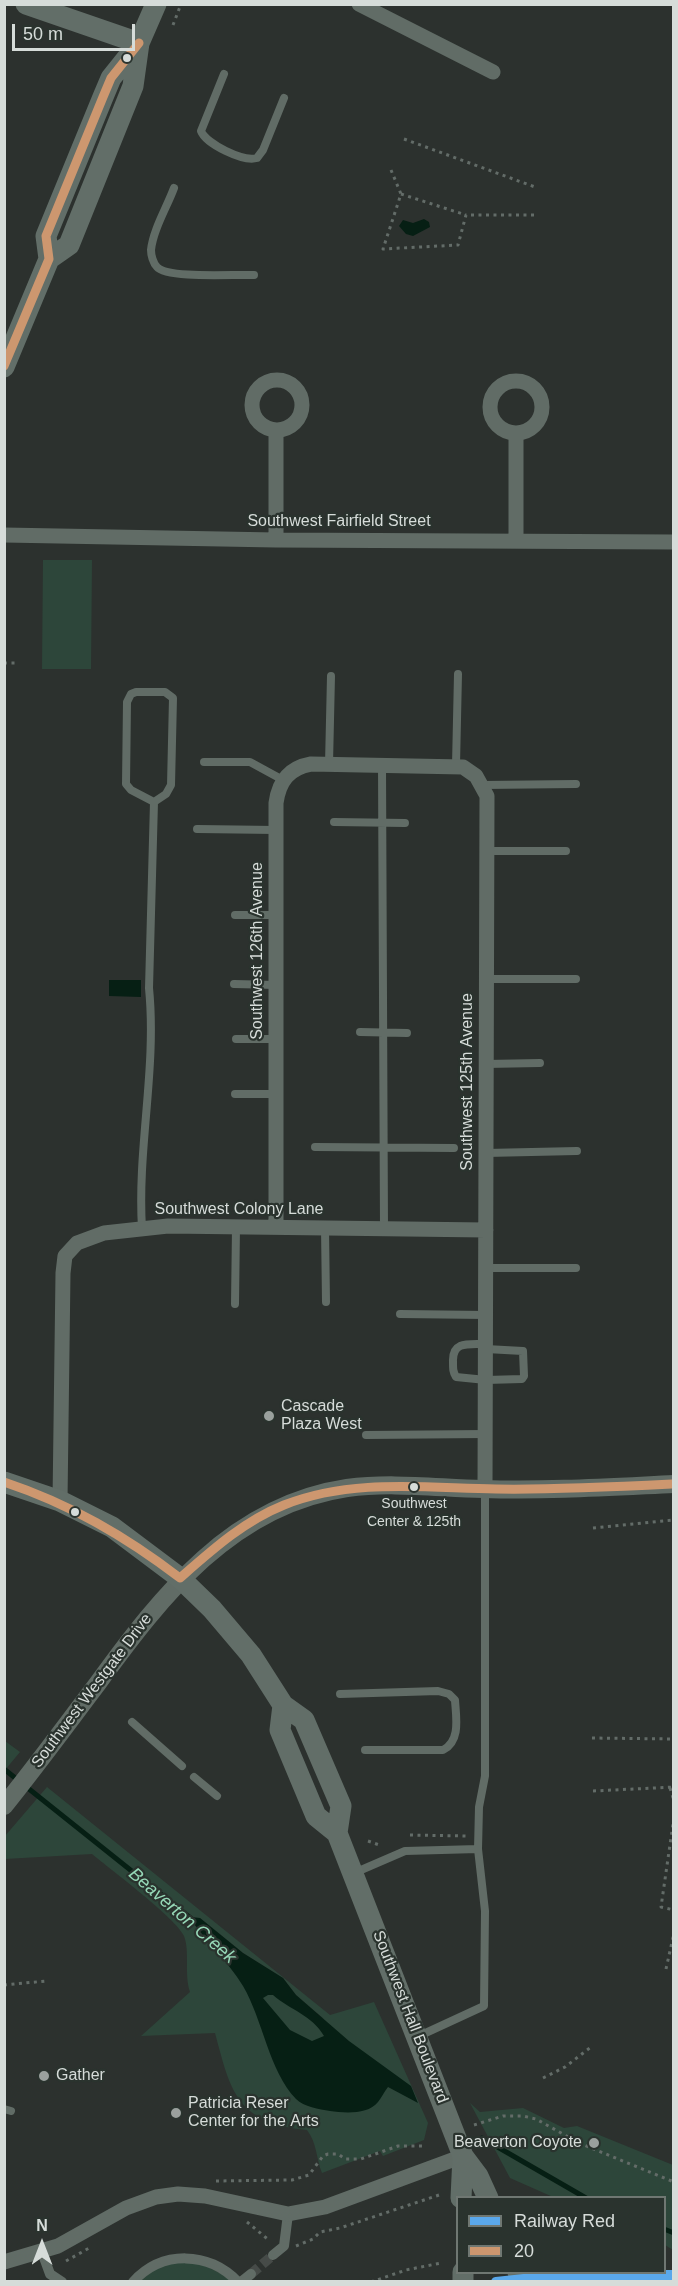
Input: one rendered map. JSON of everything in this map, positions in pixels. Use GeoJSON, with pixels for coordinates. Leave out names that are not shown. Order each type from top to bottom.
{"type":"FeatureCollection","features":[{"type":"Feature","properties":{"kind":"main road"},"geometry":{"type":"LineString","coordinates":[[26,4],[139,43]]}},
{"type":"Feature","properties":{"kind":"main road"},"geometry":{"type":"LineString","coordinates":[[6,360],[49,259],[69,245],[133,86],[139,43],[156,4]]}},
{"type":"Feature","properties":{"kind":"main road","name":"Southwest Hall Boulevard"},"geometry":{"type":"LineString","coordinates":[[4,1482],[60,1501],[112,1527],[180,1578],[244,1647],[283,1705],[304,1719],[340,1806],[338,1833],[463,2156],[478,2176],[487,2196]]}},
{"type":"Feature","properties":{"kind":"main road","name":"Southwest Hall Boulevard"},"geometry":{"type":"LineString","coordinates":[[283,1705],[280,1731],[316,1816],[338,1833]]}},
{"type":"Feature","properties":{"kind":"main road"},"geometry":{"type":"LineString","coordinates":[[294,1764],[302,1762],[309,1766],[320,1792],[340,1806]]}},
{"type":"Feature","properties":{"kind":"main road"},"geometry":{"type":"LineString","coordinates":[[461,2196],[463,2156]]}},
{"type":"Feature","properties":{"kind":"street"},"geometry":{"type":"LineString","coordinates":[[359,4],[493,72]]}},
{"type":"Feature","properties":{"kind":"street"},"geometry":{"type":"LineString","coordinates":[[276,430],[276,540]]}},
{"type":"Feature","properties":{"kind":"street"},"geometry":{"type":"LineString","coordinates":[[516,433],[516,541]]}},
{"type":"Feature","properties":{"kind":"street","name":"Southwest Fairfield Street"},"geometry":{"type":"LineString","coordinates":[[4,535],[276,540],[674,542]]}},
{"type":"Feature","properties":{"kind":"street"},"geometry":{"type":"LineString","coordinates":[[283,780],[294,768],[311,764],[456,765],[476,776],[483,785]]}},
{"type":"Feature","properties":{"kind":"street","name":"Southwest 126th Avenue"},"geometry":{"type":"LineString","coordinates":[[276,1227],[276,830],[277,793],[283,780]]}},
{"type":"Feature","properties":{"kind":"street","name":"Southwest 125th Avenue"},"geometry":{"type":"LineString","coordinates":[[483,785],[487,796],[485,1489]]}},
{"type":"Feature","properties":{"kind":"street","name":"Southwest Colony Lane"},"geometry":{"type":"LineString","coordinates":[[60,1501],[65,1256],[77,1243],[104,1233],[168,1226],[486,1230]]}},
{"type":"Feature","properties":{"kind":"street","name":"Southwest Westgate Drive"},"geometry":{"type":"LineString","coordinates":[[8,1801],[180,1578],[248,1523],[275,1508],[311,1496],[371,1486],[485,1489],[674,1484]]}},
{"type":"Feature","properties":{"kind":"street"},"geometry":{"type":"LineString","coordinates":[[4,2262],[42,2253],[75,2238],[126,2208],[169,2195],[205,2196],[288,2214],[325,2207],[463,2156]]}},
{"type":"Feature","properties":{"kind":"street"},"geometry":{"type":"LineString","coordinates":[[273,2255],[284,2246],[288,2214]]}},
{"type":"Feature","properties":{"kind":"street"},"geometry":{"type":"LineString","coordinates":[[42,2253],[50,2274],[62,2282]]}},
{"type":"Feature","properties":{"kind":"street"},"geometry":{"type":"LineString","coordinates":[[133,2282],[156,2264],[189,2258],[211,2262],[240,2282],[251,2274]]}},
{"type":"Feature","properties":{"kind":"lane"},"geometry":{"type":"LineString","coordinates":[[224,74],[201,131],[207,142],[246,159],[257,158],[262,150],[284,98]]}},
{"type":"Feature","properties":{"kind":"lane"},"geometry":{"type":"LineString","coordinates":[[174,188],[153,242],[152,258],[157,267],[163,272],[182,274],[254,274]]}},
{"type":"Feature","properties":{"kind":"lane"},"geometry":{"type":"LineString","coordinates":[[456,765],[458,674]]}},
{"type":"Feature","properties":{"kind":"lane"},"geometry":{"type":"LineString","coordinates":[[329,764],[331,675]]}},
{"type":"Feature","properties":{"kind":"lane"},"geometry":{"type":"LineString","coordinates":[[136,693],[165,693],[172,698],[172,777],[166,794],[153,802],[131,790],[124,775],[127,702],[131,694],[136,693]]}},
{"type":"Feature","properties":{"kind":"lane"},"geometry":{"type":"LineString","coordinates":[[204,762],[250,762],[283,780]]}},
{"type":"Feature","properties":{"kind":"lane"},"geometry":{"type":"LineString","coordinates":[[382,765],[384,1228]]}},
{"type":"Feature","properties":{"kind":"lane"},"geometry":{"type":"LineString","coordinates":[[483,785],[576,784]]}},
{"type":"Feature","properties":{"kind":"lane"},"geometry":{"type":"LineString","coordinates":[[142,1228],[144,1121],[149,1101],[152,1018],[149,988],[153,802]]}},
{"type":"Feature","properties":{"kind":"lane"},"geometry":{"type":"LineString","coordinates":[[334,822],[405,823]]}},
{"type":"Feature","properties":{"kind":"lane"},"geometry":{"type":"LineString","coordinates":[[197,830],[276,830]]}},
{"type":"Feature","properties":{"kind":"lane"},"geometry":{"type":"LineString","coordinates":[[487,851],[566,851]]}},
{"type":"Feature","properties":{"kind":"lane"},"geometry":{"type":"LineString","coordinates":[[235,915],[276,915]]}},
{"type":"Feature","properties":{"kind":"lane"},"geometry":{"type":"LineString","coordinates":[[486,979],[576,979]]}},
{"type":"Feature","properties":{"kind":"lane"},"geometry":{"type":"LineString","coordinates":[[234,984],[276,985]]}},
{"type":"Feature","properties":{"kind":"lane"},"geometry":{"type":"LineString","coordinates":[[360,1032],[407,1033]]}},
{"type":"Feature","properties":{"kind":"lane"},"geometry":{"type":"LineString","coordinates":[[236,1039],[276,1040]]}},
{"type":"Feature","properties":{"kind":"lane"},"geometry":{"type":"LineString","coordinates":[[486,1064],[540,1063]]}},
{"type":"Feature","properties":{"kind":"lane"},"geometry":{"type":"LineString","coordinates":[[235,1094],[276,1094]]}},
{"type":"Feature","properties":{"kind":"lane"},"geometry":{"type":"LineString","coordinates":[[315,1147],[454,1149]]}},
{"type":"Feature","properties":{"kind":"lane"},"geometry":{"type":"LineString","coordinates":[[486,1153],[577,1151]]}},
{"type":"Feature","properties":{"kind":"lane"},"geometry":{"type":"LineString","coordinates":[[235,1304],[236,1227]]}},
{"type":"Feature","properties":{"kind":"lane"},"geometry":{"type":"LineString","coordinates":[[325,1228],[326,1302]]}},
{"type":"Feature","properties":{"kind":"lane"},"geometry":{"type":"LineString","coordinates":[[486,1268],[576,1268]]}},
{"type":"Feature","properties":{"kind":"lane"},"geometry":{"type":"LineString","coordinates":[[400,1314],[486,1315]]}},
{"type":"Feature","properties":{"kind":"lane"},"geometry":{"type":"LineString","coordinates":[[459,1345],[519,1349],[524,1355],[526,1372],[522,1379],[486,1380],[456,1377],[453,1373],[453,1353],[459,1345]]}},
{"type":"Feature","properties":{"kind":"lane"},"geometry":{"type":"LineString","coordinates":[[366,1435],[486,1434]]}},
{"type":"Feature","properties":{"kind":"lane"},"geometry":{"type":"LineString","coordinates":[[418,2036],[484,2006],[485,1911],[478,1849],[479,1808],[485,1776],[485,1489]]}},
{"type":"Feature","properties":{"kind":"lane"},"geometry":{"type":"LineString","coordinates":[[340,1694],[438,1691],[449,1694],[455,1700],[456,1731],[448,1748],[443,1750],[365,1750]]}},
{"type":"Feature","properties":{"kind":"lane"},"geometry":{"type":"LineString","coordinates":[[132,1722],[182,1766]]}},
{"type":"Feature","properties":{"kind":"lane"},"geometry":{"type":"LineString","coordinates":[[194,1777],[218,1797]]}},
{"type":"Feature","properties":{"kind":"lane"},"geometry":{"type":"LineString","coordinates":[[354,1874],[405,1851],[478,1849]]}},
{"type":"Feature","properties":{"kind":"path"},"geometry":{"type":"LineString","coordinates":[[172,25],[181,4]]}},
{"type":"Feature","properties":{"kind":"path"},"geometry":{"type":"LineString","coordinates":[[404,139],[535,187]]}},
{"type":"Feature","properties":{"kind":"path"},"geometry":{"type":"LineString","coordinates":[[391,170],[401,194],[383,249],[458,245],[466,215]]}},
{"type":"Feature","properties":{"kind":"path"},"geometry":{"type":"LineString","coordinates":[[401,194],[466,215],[535,215]]}},
{"type":"Feature","properties":{"kind":"path"},"geometry":{"type":"LineString","coordinates":[[4,663],[16,663]]}},
{"type":"Feature","properties":{"kind":"path"},"geometry":{"type":"LineString","coordinates":[[593,1528],[674,1520]]}},
{"type":"Feature","properties":{"kind":"path"},"geometry":{"type":"LineString","coordinates":[[592,1738],[674,1739]]}},
{"type":"Feature","properties":{"kind":"path"},"geometry":{"type":"LineString","coordinates":[[593,1791],[672,1787],[674,1801]]}},
{"type":"Feature","properties":{"kind":"path"},"geometry":{"type":"LineString","coordinates":[[674,1817],[661,1907],[674,1910]]}},
{"type":"Feature","properties":{"kind":"path"},"geometry":{"type":"LineString","coordinates":[[410,1835],[467,1836]]}},
{"type":"Feature","properties":{"kind":"path"},"geometry":{"type":"LineString","coordinates":[[368,1841],[381,1847],[389,1844]]}},
{"type":"Feature","properties":{"kind":"path"},"geometry":{"type":"LineString","coordinates":[[666,1969],[674,1933]]}},
{"type":"Feature","properties":{"kind":"path"},"geometry":{"type":"LineString","coordinates":[[4,1985],[46,1981]]}},
{"type":"Feature","properties":{"kind":"path"},"geometry":{"type":"LineString","coordinates":[[543,2078],[565,2067],[591,2047]]}},
{"type":"Feature","properties":{"kind":"path"},"geometry":{"type":"LineString","coordinates":[[474,2125],[503,2116],[523,2116],[536,2119],[579,2144],[674,2182]]}},
{"type":"Feature","properties":{"kind":"path"},"geometry":{"type":"LineString","coordinates":[[212,2181],[292,2180],[309,2175],[323,2156],[328,2154],[338,2154],[345,2159],[361,2159],[398,2146],[424,2146]]}},
{"type":"Feature","properties":{"kind":"path"},"geometry":{"type":"LineString","coordinates":[[370,2282],[406,2270],[441,2263]]}},
{"type":"Feature","properties":{"kind":"shaded area"},"geometry":{"type":"Polygon","coordinates":[[[424,219],[429,222],[430,227],[413,236],[406,234],[399,226],[403,220],[413,223],[424,219]]]}},
{"type":"Feature","properties":{"kind":"shaded area"},"geometry":{"type":"Polygon","coordinates":[[[43,560],[92,560],[91,669],[42,669],[43,560]]]}},
{"type":"Feature","properties":{"kind":"shaded area"},"geometry":{"type":"Polygon","coordinates":[[[109,980],[141,980],[141,997],[109,996],[109,980]]]}},
{"type":"Feature","properties":{"kind":"shaded area"},"geometry":{"type":"Polygon","coordinates":[[[5,1741],[20,1752],[4,1770],[5,1741]]]}},
{"type":"Feature","properties":{"kind":"shaded area"},"geometry":{"type":"Polygon","coordinates":[[[47,1787],[330,2015],[374,2002],[428,2123],[424,2140],[383,2156],[380,2151],[322,2173],[315,2145],[307,2130],[265,2120],[251,2112],[241,2101],[226,2072],[215,2033],[141,2036],[190,1992],[187,1978],[186,1942],[179,1928],[92,1854],[5,1859],[5,1836],[47,1787]],[[189,1917],[207,1942],[324,2019],[296,1995],[283,1978],[243,1953],[200,1918],[189,1917]]]}},
{"type":"Feature","properties":{"kind":"shaded area"},"geometry":{"type":"Polygon","coordinates":[[[189,1917],[200,1918],[243,1953],[283,1978],[296,1995],[349,2041],[411,2086],[418,2103],[388,2087],[374,2106],[362,2111],[330,2111],[299,2102],[279,2074],[243,1986],[189,1917]],[[273,1995],[263,1998],[290,2030],[312,2041],[324,2036],[307,2018],[273,1995]]]}},
{"type":"Feature","properties":{"kind":"shaded area"},"geometry":{"type":"Polygon","coordinates":[[[470,2103],[480,2112],[523,2108],[564,2128],[577,2126],[673,2165],[673,2250],[666,2246],[666,2196],[551,2196],[510,2178],[470,2103]]]}},
{"type":"Feature","properties":{"kind":"shaded area"},"geometry":{"type":"Polygon","coordinates":[[[190,2258],[238,2282],[133,2282],[145,2270],[190,2258]]]}},
{"type":"Feature","properties":{"kind":"waterway","name":"Beaverton Creek"},"geometry":{"type":"LineString","coordinates":[[4,1769],[193,1920]]}},
{"type":"Feature","properties":{"kind":"waterway","name":"Beaverton Creek"},"geometry":{"type":"LineString","coordinates":[[482,2138],[583,2196]]}},
{"type":"Feature","properties":{"kind":"waterway","name":"Beaverton Creek"},"geometry":{"type":"LineString","coordinates":[[666,2230],[674,2233]]}},
{"type":"Feature","properties":{"kind":"tunnel"},"geometry":{"type":"LineString","coordinates":[[251,2274],[273,2255]]}},
{"type":"Feature","properties":{"kind":"rail line","name":"Red"},"geometry":{"type":"LineString","coordinates":[[496,2282],[561,2275],[674,2275]]}},
{"type":"Feature","properties":{"kind":"transit line","name":"20"},"geometry":{"type":"LineString","coordinates":[[4,366],[49,259],[46,236],[103,97],[111,78],[139,43]]}},
{"type":"Feature","properties":{"kind":"transit line","name":"20"},"geometry":{"type":"LineString","coordinates":[[4,1482],[52,1500],[96,1522],[139,1548],[180,1578]]}},
{"type":"Feature","properties":{"kind":"transit line","name":"20"},"geometry":{"type":"LineString","coordinates":[[180,1578],[229,1537],[255,1519],[284,1505],[336,1491],[389,1487],[540,1489],[674,1484]]}},
{"type":"Feature","properties":{"kind":"place","name":"Cascade Plaza West"},"geometry":{"type":"Point","coordinates":[269,1416]}},
{"type":"Feature","properties":{"kind":"place","name":"Southwest Center & 125th"},"geometry":{"type":"Point","coordinates":[414,1487]}},
{"type":"Feature","properties":{"kind":"place","name":"Gather"},"geometry":{"type":"Point","coordinates":[44,2076]}},
{"type":"Feature","properties":{"kind":"place","name":"Patricia Reser Center for the Arts"},"geometry":{"type":"Point","coordinates":[176,2113]}},
{"type":"Feature","properties":{"kind":"place","name":"Beaverton Coyote"},"geometry":{"type":"Point","coordinates":[594,2143]}}]}
